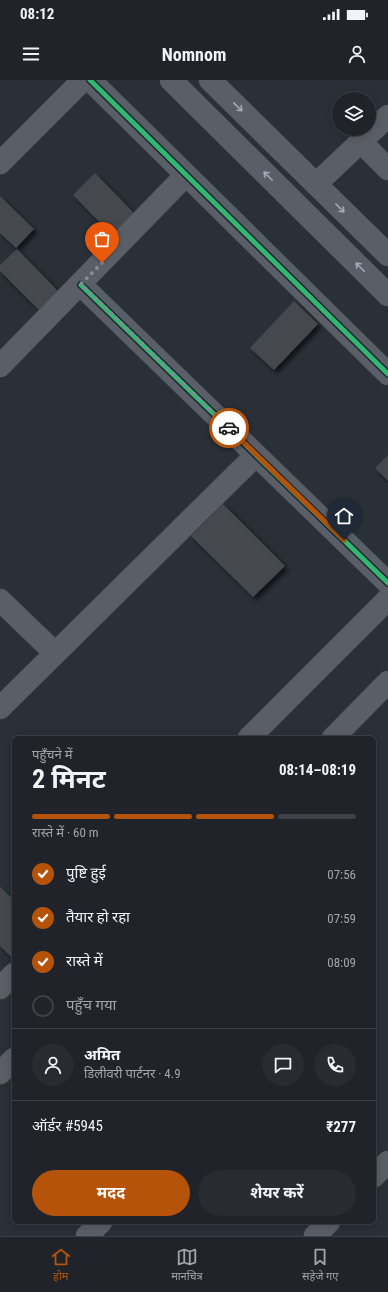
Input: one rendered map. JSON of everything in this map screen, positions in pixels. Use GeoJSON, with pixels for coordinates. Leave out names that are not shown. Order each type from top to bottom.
{"type":"FeatureCollection","features":[{"type":"Feature","properties":{"kind":"street"},"geometry":{"type":"LineString","coordinates":[[0,163],[83,80]]}},
{"type":"Feature","properties":{"kind":"street"},"geometry":{"type":"LineString","coordinates":[[90,80],[388,374]]}},
{"type":"Feature","properties":{"kind":"street"},"geometry":{"type":"LineString","coordinates":[[171,80],[388,295]]}},
{"type":"Feature","properties":{"kind":"street"},"geometry":{"type":"LineString","coordinates":[[210,80],[388,255]]}},
{"type":"Feature","properties":{"kind":"street"},"geometry":{"type":"LineString","coordinates":[[316,184],[388,116]]}},
{"type":"Feature","properties":{"kind":"street"},"geometry":{"type":"LineString","coordinates":[[361,142],[388,169]]}},
{"type":"Feature","properties":{"kind":"street"},"geometry":{"type":"LineString","coordinates":[[0,366],[186,175]]}},
{"type":"Feature","properties":{"kind":"street"},"geometry":{"type":"LineString","coordinates":[[81,284],[388,583]]}},
{"type":"Feature","properties":{"kind":"street"},"geometry":{"type":"LineString","coordinates":[[0,708],[256,455]]}},
{"type":"Feature","properties":{"kind":"street"},"geometry":{"type":"LineString","coordinates":[[251,736],[388,599]]}},
{"type":"Feature","properties":{"kind":"street"},"geometry":{"type":"LineString","coordinates":[[0,600],[55,653]]}},
{"type":"Feature","properties":{"kind":"street"},"geometry":{"type":"LineString","coordinates":[[335,736],[388,682]]}},
{"type":"Feature","properties":{"kind":"street"},"geometry":{"type":"LineString","coordinates":[[0,988],[12,976]]}},
{"type":"Feature","properties":{"kind":"street"},"geometry":{"type":"LineString","coordinates":[[0,1073],[12,1061]]}},
{"type":"Feature","properties":{"kind":"street"},"geometry":{"type":"LineString","coordinates":[[376,1174],[388,1162]]}},
{"type":"Feature","properties":{"kind":"street"},"geometry":{"type":"LineString","coordinates":[[87,1236],[99,1224]]}},
{"type":"Feature","properties":{"kind":"street"},"geometry":{"type":"LineString","coordinates":[[315,1236],[327,1224]]}},
{"type":"Feature","properties":{"kind":"building"},"geometry":{"type":"Polygon","coordinates":[[[95,173],[137,216],[114,237],[73,195],[95,173]]]}},
{"type":"Feature","properties":{"kind":"building"},"geometry":{"type":"Polygon","coordinates":[[[0,196],[34,229],[16,248],[0,233],[0,196]]]}},
{"type":"Feature","properties":{"kind":"building"},"geometry":{"type":"Polygon","coordinates":[[[17,249],[61,294],[42,313],[0,271],[0,265],[17,249]]]}},
{"type":"Feature","properties":{"kind":"building"},"geometry":{"type":"Polygon","coordinates":[[[294,301],[318,324],[274,370],[250,348],[294,301]]]}},
{"type":"Feature","properties":{"kind":"building"},"geometry":{"type":"Polygon","coordinates":[[[388,455],[388,481],[375,468],[388,455]]]}},
{"type":"Feature","properties":{"kind":"building"},"geometry":{"type":"Polygon","coordinates":[[[223,504],[285,566],[253,597],[191,536],[223,504]]]}},
{"type":"Feature","properties":{"kind":"building"},"geometry":{"type":"Polygon","coordinates":[[[0,887],[12,898],[12,958],[0,946],[0,887]]]}},
{"type":"Feature","properties":{"kind":"cycle path"},"geometry":{"type":"LineString","coordinates":[[90,80],[388,374]]}},
{"type":"Feature","properties":{"kind":"cycle path"},"geometry":{"type":"LineString","coordinates":[[81,285],[388,583]]}},
{"type":"Feature","properties":{"kind":"way so far"},"geometry":{"type":"LineString","coordinates":[[102,263],[81,284],[229,428]]}},
{"type":"Feature","properties":{"kind":"route"},"geometry":{"type":"LineString","coordinates":[[229,428],[344,540]]}}]}
